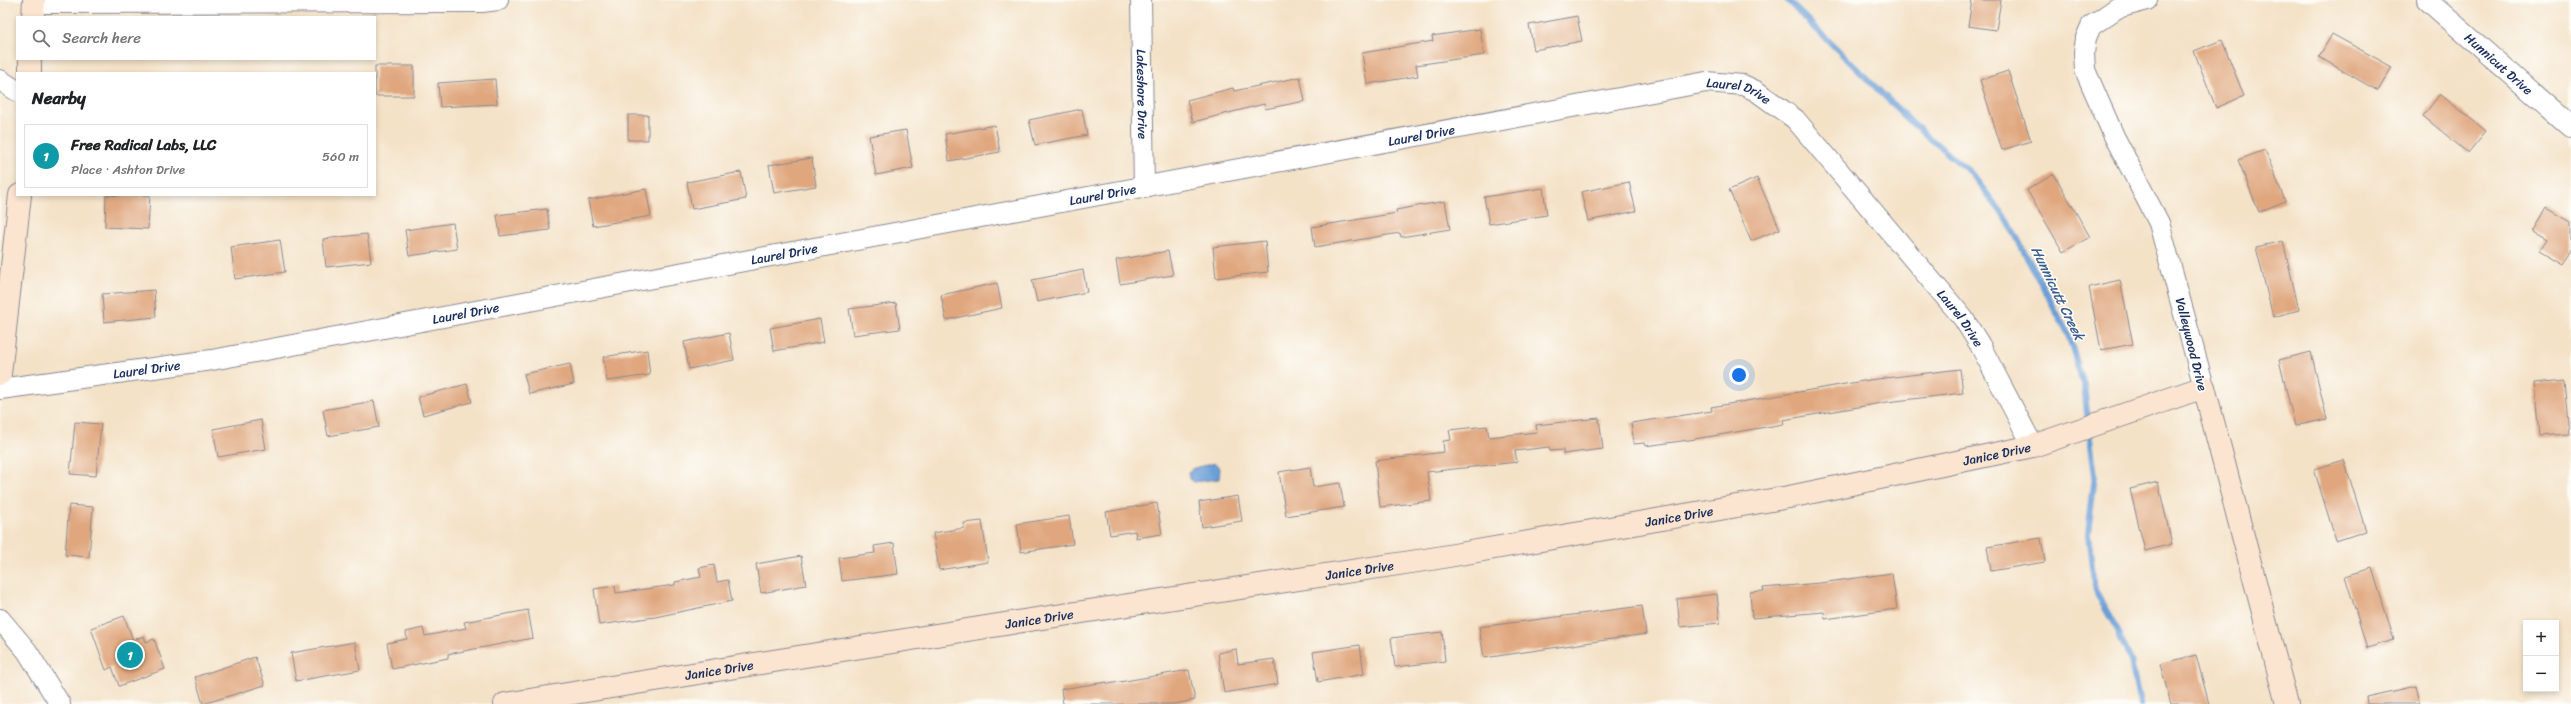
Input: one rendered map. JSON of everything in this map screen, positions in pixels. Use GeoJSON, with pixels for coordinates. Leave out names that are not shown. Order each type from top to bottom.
{"type":"FeatureCollection","features":[{"type":"Feature","properties":{"kind":"street"},"geometry":{"type":"LineString","coordinates":[[33,7],[482,2],[498,0]]}},
{"type":"Feature","properties":{"kind":"street","name":"Lakeshore Drive"},"geometry":{"type":"LineString","coordinates":[[1141,0],[1144,188]]}},
{"type":"Feature","properties":{"kind":"street","name":"Valleywood Drive"},"geometry":{"type":"LineString","coordinates":[[2147,0],[2118,8],[2091,26],[2084,53],[2086,70],[2114,136],[2159,223],[2204,387],[2287,704]]}},
{"type":"Feature","properties":{"kind":"street","name":"Hunnicut Drive"},"geometry":{"type":"LineString","coordinates":[[2427,0],[2571,127]]}},
{"type":"Feature","properties":{"kind":"street"},"geometry":{"type":"LineString","coordinates":[[30,60],[30,72]]}},
{"type":"Feature","properties":{"kind":"street"},"geometry":{"type":"LineString","coordinates":[[0,80],[16,90]]}},
{"type":"Feature","properties":{"kind":"street","name":"Laurel Drive"},"geometry":{"type":"LineString","coordinates":[[0,389],[212,360],[1144,188],[1706,82],[1743,86],[1772,100],[1795,119],[1963,318],[1980,345],[2033,446]]}},
{"type":"Feature","properties":{"kind":"street"},"geometry":{"type":"LineString","coordinates":[[0,374],[20,196]]}},
{"type":"Feature","properties":{"kind":"street","name":"Janice Drive"},"geometry":{"type":"LineString","coordinates":[[505,704],[1539,541],[1789,497],[2033,446],[2204,387]]}},
{"type":"Feature","properties":{"kind":"street"},"geometry":{"type":"LineString","coordinates":[[0,619],[27,651],[60,704]]}},
{"type":"Feature","properties":{"kind":"water"},"geometry":{"type":"Polygon","coordinates":[[[1215,463],[1220,468],[1219,479],[1194,482],[1189,478],[1188,472],[1194,468],[1215,463]]]}},
{"type":"Feature","properties":{"kind":"building"},"geometry":{"type":"Polygon","coordinates":[[[1972,0],[2001,0],[1996,30],[1968,26],[1972,0]]]}},
{"type":"Feature","properties":{"kind":"building"},"geometry":{"type":"Polygon","coordinates":[[[1577,16],[1582,41],[1534,50],[1529,25],[1577,16]]]}},
{"type":"Feature","properties":{"kind":"building"},"geometry":{"type":"Polygon","coordinates":[[[1480,29],[1484,55],[1416,65],[1418,76],[1367,84],[1362,53],[1433,41],[1432,36],[1480,29]]]}},
{"type":"Feature","properties":{"kind":"building"},"geometry":{"type":"Polygon","coordinates":[[[2332,34],[2392,67],[2378,91],[2319,57],[2332,34]]]}},
{"type":"Feature","properties":{"kind":"building"},"geometry":{"type":"Polygon","coordinates":[[[2222,40],[2244,96],[2216,108],[2194,51],[2222,40]]]}},
{"type":"Feature","properties":{"kind":"building"},"geometry":{"type":"Polygon","coordinates":[[[375,66],[414,66],[414,96],[376,96],[375,66]]]}},
{"type":"Feature","properties":{"kind":"building"},"geometry":{"type":"Polygon","coordinates":[[[2008,71],[2031,141],[2002,150],[1980,80],[2008,71]]]}},
{"type":"Feature","properties":{"kind":"building"},"geometry":{"type":"Polygon","coordinates":[[[1300,77],[1305,101],[1265,109],[1264,104],[1193,122],[1187,100],[1233,88],[1234,91],[1300,77]]]}},
{"type":"Feature","properties":{"kind":"building"},"geometry":{"type":"Polygon","coordinates":[[[495,79],[497,104],[440,107],[438,83],[495,79]]]}},
{"type":"Feature","properties":{"kind":"building"},"geometry":{"type":"Polygon","coordinates":[[[2440,94],[2486,131],[2468,153],[2423,116],[2440,94]]]}},
{"type":"Feature","properties":{"kind":"building"},"geometry":{"type":"Polygon","coordinates":[[[1082,109],[1087,135],[1035,145],[1029,120],[1082,109]]]}},
{"type":"Feature","properties":{"kind":"building"},"geometry":{"type":"Polygon","coordinates":[[[628,115],[648,115],[648,140],[628,140],[628,115]]]}},
{"type":"Feature","properties":{"kind":"building"},"geometry":{"type":"Polygon","coordinates":[[[995,125],[1000,152],[949,161],[945,134],[995,125]]]}},
{"type":"Feature","properties":{"kind":"building"},"geometry":{"type":"Polygon","coordinates":[[[906,130],[913,168],[876,175],[869,136],[906,130]]]}},
{"type":"Feature","properties":{"kind":"building"},"geometry":{"type":"Polygon","coordinates":[[[2265,150],[2285,201],[2259,212],[2238,160],[2265,150]]]}},
{"type":"Feature","properties":{"kind":"building"},"geometry":{"type":"Polygon","coordinates":[[[812,158],[816,186],[774,193],[769,165],[812,158]]]}},
{"type":"Feature","properties":{"kind":"building"},"geometry":{"type":"Polygon","coordinates":[[[741,172],[746,199],[692,209],[687,182],[741,172]]]}},
{"type":"Feature","properties":{"kind":"building"},"geometry":{"type":"Polygon","coordinates":[[[2054,174],[2090,237],[2063,252],[2027,190],[2054,174]]]}},
{"type":"Feature","properties":{"kind":"building"},"geometry":{"type":"Polygon","coordinates":[[[1757,178],[1780,229],[1751,241],[1729,190],[1757,178]]]}},
{"type":"Feature","properties":{"kind":"building"},"geometry":{"type":"Polygon","coordinates":[[[1629,182],[1636,211],[1588,221],[1581,192],[1629,182]]]}},
{"type":"Feature","properties":{"kind":"building"},"geometry":{"type":"Polygon","coordinates":[[[1543,188],[1547,215],[1489,224],[1484,197],[1543,188]]]}},
{"type":"Feature","properties":{"kind":"building"},"geometry":{"type":"Polygon","coordinates":[[[646,189],[651,216],[593,226],[588,200],[646,189]]]}},
{"type":"Feature","properties":{"kind":"building"},"geometry":{"type":"Polygon","coordinates":[[[106,196],[150,196],[148,229],[105,227],[106,196]]]}},
{"type":"Feature","properties":{"kind":"building"},"geometry":{"type":"Polygon","coordinates":[[[1445,201],[1450,229],[1401,237],[1400,233],[1315,247],[1312,227],[1397,213],[1396,210],[1445,201]]]}},
{"type":"Feature","properties":{"kind":"building"},"geometry":{"type":"Polygon","coordinates":[[[2547,207],[2571,221],[2571,252],[2563,265],[2539,251],[2547,239],[2533,231],[2547,207]]]}},
{"type":"Feature","properties":{"kind":"building"},"geometry":{"type":"Polygon","coordinates":[[[547,209],[550,230],[500,236],[497,215],[547,209]]]}},
{"type":"Feature","properties":{"kind":"building"},"geometry":{"type":"Polygon","coordinates":[[[453,223],[457,249],[409,256],[405,230],[453,223]]]}},
{"type":"Feature","properties":{"kind":"building"},"geometry":{"type":"Polygon","coordinates":[[[367,234],[371,262],[326,267],[323,239],[367,234]]]}},
{"type":"Feature","properties":{"kind":"building"},"geometry":{"type":"Polygon","coordinates":[[[280,240],[285,272],[235,279],[231,247],[280,240]]]}},
{"type":"Feature","properties":{"kind":"building"},"geometry":{"type":"Polygon","coordinates":[[[1265,241],[1268,272],[1216,278],[1213,247],[1265,241]]]}},
{"type":"Feature","properties":{"kind":"building"},"geometry":{"type":"Polygon","coordinates":[[[2283,241],[2299,310],[2273,317],[2256,247],[2283,241]]]}},
{"type":"Feature","properties":{"kind":"building"},"geometry":{"type":"Polygon","coordinates":[[[1168,251],[1173,275],[1120,284],[1116,260],[1168,251]]]}},
{"type":"Feature","properties":{"kind":"building"},"geometry":{"type":"Polygon","coordinates":[[[1083,270],[1087,292],[1037,302],[1032,280],[1083,270]]]}},
{"type":"Feature","properties":{"kind":"building"},"geometry":{"type":"Polygon","coordinates":[[[2120,280],[2133,344],[2101,350],[2089,287],[2120,280]]]}},
{"type":"Feature","properties":{"kind":"building"},"geometry":{"type":"Polygon","coordinates":[[[997,283],[1002,308],[946,320],[941,295],[997,283]]]}},
{"type":"Feature","properties":{"kind":"building"},"geometry":{"type":"Polygon","coordinates":[[[154,290],[156,317],[104,322],[102,294],[154,290]]]}},
{"type":"Feature","properties":{"kind":"building"},"geometry":{"type":"Polygon","coordinates":[[[896,303],[900,329],[853,335],[849,309],[896,303]]]}},
{"type":"Feature","properties":{"kind":"building"},"geometry":{"type":"Polygon","coordinates":[[[820,319],[824,342],[774,351],[770,328],[820,319]]]}},
{"type":"Feature","properties":{"kind":"building"},"geometry":{"type":"Polygon","coordinates":[[[729,333],[734,360],[689,369],[684,342],[729,333]]]}},
{"type":"Feature","properties":{"kind":"building"},"geometry":{"type":"Polygon","coordinates":[[[647,350],[650,375],[607,381],[603,357],[647,350]]]}},
{"type":"Feature","properties":{"kind":"building"},"geometry":{"type":"Polygon","coordinates":[[[2311,352],[2327,419],[2295,426],[2279,360],[2311,352]]]}},
{"type":"Feature","properties":{"kind":"building"},"geometry":{"type":"Polygon","coordinates":[[[570,364],[574,384],[529,394],[524,374],[570,364]]]}},
{"type":"Feature","properties":{"kind":"building"},"geometry":{"type":"Polygon","coordinates":[[[1960,369],[1963,393],[1887,402],[1783,420],[1784,424],[1689,440],[1645,446],[1644,443],[1634,444],[1631,423],[1712,411],[1711,407],[1869,380],[1960,369]]]}},
{"type":"Feature","properties":{"kind":"building"},"geometry":{"type":"Polygon","coordinates":[[[2564,380],[2569,434],[2540,436],[2535,383],[2564,380]]]}},
{"type":"Feature","properties":{"kind":"building"},"geometry":{"type":"Polygon","coordinates":[[[467,384],[472,402],[423,415],[418,397],[467,384]]]}},
{"type":"Feature","properties":{"kind":"building"},"geometry":{"type":"Polygon","coordinates":[[[374,401],[379,427],[328,436],[323,410],[374,401]]]}},
{"type":"Feature","properties":{"kind":"building"},"geometry":{"type":"Polygon","coordinates":[[[1599,418],[1603,449],[1563,454],[1563,450],[1550,451],[1549,447],[1515,451],[1517,462],[1427,472],[1431,501],[1380,507],[1375,461],[1444,452],[1443,441],[1451,440],[1449,430],[1487,426],[1489,437],[1537,432],[1536,425],[1599,418]]]}},
{"type":"Feature","properties":{"kind":"building"},"geometry":{"type":"Polygon","coordinates":[[[261,420],[266,449],[218,457],[213,429],[261,420]]]}},
{"type":"Feature","properties":{"kind":"building"},"geometry":{"type":"Polygon","coordinates":[[[75,422],[101,424],[96,476],[70,474],[75,422]]]}},
{"type":"Feature","properties":{"kind":"building"},"geometry":{"type":"Polygon","coordinates":[[[2344,460],[2366,531],[2336,541],[2314,469],[2344,460]]]}},
{"type":"Feature","properties":{"kind":"building"},"geometry":{"type":"Polygon","coordinates":[[[1310,467],[1313,487],[1340,483],[1344,507],[1286,516],[1279,472],[1310,467]]]}},
{"type":"Feature","properties":{"kind":"building"},"geometry":{"type":"Polygon","coordinates":[[[2158,482],[2172,544],[2145,551],[2130,489],[2158,482]]]}},
{"type":"Feature","properties":{"kind":"building"},"geometry":{"type":"Polygon","coordinates":[[[1238,496],[1242,521],[1202,527],[1199,502],[1238,496]]]}},
{"type":"Feature","properties":{"kind":"building"},"geometry":{"type":"Polygon","coordinates":[[[1157,503],[1162,534],[1136,538],[1135,531],[1110,535],[1106,512],[1157,503]]]}},
{"type":"Feature","properties":{"kind":"building"},"geometry":{"type":"Polygon","coordinates":[[[69,505],[93,507],[89,557],[65,555],[69,505]]]}},
{"type":"Feature","properties":{"kind":"building"},"geometry":{"type":"Polygon","coordinates":[[[1069,516],[1073,544],[1021,552],[1017,524],[1069,516]]]}},
{"type":"Feature","properties":{"kind":"building"},"geometry":{"type":"Polygon","coordinates":[[[982,521],[988,562],[939,570],[933,533],[964,528],[964,523],[982,521]]]}},
{"type":"Feature","properties":{"kind":"building"},"geometry":{"type":"Polygon","coordinates":[[[2041,538],[2045,562],[1991,571],[1987,547],[2041,538]]]}},
{"type":"Feature","properties":{"kind":"building"},"geometry":{"type":"Polygon","coordinates":[[[894,543],[898,574],[842,581],[839,558],[875,553],[874,546],[894,543]]]}},
{"type":"Feature","properties":{"kind":"building"},"geometry":{"type":"Polygon","coordinates":[[[801,556],[806,585],[761,593],[756,564],[801,556]]]}},
{"type":"Feature","properties":{"kind":"building"},"geometry":{"type":"Polygon","coordinates":[[[714,565],[717,582],[728,580],[732,601],[655,617],[599,625],[594,589],[615,586],[616,593],[675,585],[675,582],[701,577],[699,568],[714,565]]]}},
{"type":"Feature","properties":{"kind":"building"},"geometry":{"type":"Polygon","coordinates":[[[2372,568],[2394,640],[2367,648],[2345,576],[2372,568]]]}},
{"type":"Feature","properties":{"kind":"building"},"geometry":{"type":"Polygon","coordinates":[[[1892,573],[1897,609],[1825,619],[1824,612],[1752,618],[1750,592],[1764,591],[1763,588],[1820,583],[1892,573]]]}},
{"type":"Feature","properties":{"kind":"building"},"geometry":{"type":"Polygon","coordinates":[[[1717,594],[1720,623],[1680,627],[1677,599],[1717,594]]]}},
{"type":"Feature","properties":{"kind":"building"},"geometry":{"type":"Polygon","coordinates":[[[1642,606],[1646,634],[1484,658],[1479,627],[1642,606]]]}},
{"type":"Feature","properties":{"kind":"building"},"geometry":{"type":"Polygon","coordinates":[[[528,610],[533,638],[448,654],[448,658],[392,669],[387,643],[407,639],[406,632],[423,628],[425,636],[466,628],[464,622],[528,610]]]}},
{"type":"Feature","properties":{"kind":"building"},"geometry":{"type":"Polygon","coordinates":[[[124,616],[133,640],[144,636],[146,642],[154,639],[165,669],[119,686],[112,667],[106,670],[91,628],[124,616]]]}},
{"type":"Feature","properties":{"kind":"building"},"geometry":{"type":"Polygon","coordinates":[[[1442,632],[1445,661],[1395,667],[1391,638],[1442,632]]]}},
{"type":"Feature","properties":{"kind":"building"},"geometry":{"type":"Polygon","coordinates":[[[355,642],[360,670],[296,681],[291,653],[355,642]]]}},
{"type":"Feature","properties":{"kind":"building"},"geometry":{"type":"Polygon","coordinates":[[[1360,645],[1364,674],[1318,682],[1313,652],[1360,645]]]}},
{"type":"Feature","properties":{"kind":"building"},"geometry":{"type":"Polygon","coordinates":[[[1236,649],[1238,664],[1274,659],[1278,684],[1224,693],[1218,653],[1236,649]]]}},
{"type":"Feature","properties":{"kind":"building"},"geometry":{"type":"Polygon","coordinates":[[[2196,655],[2209,704],[2171,704],[2160,664],[2196,655]]]}},
{"type":"Feature","properties":{"kind":"building"},"geometry":{"type":"Polygon","coordinates":[[[255,657],[265,685],[203,704],[195,677],[255,657]]]}},
{"type":"Feature","properties":{"kind":"building"},"geometry":{"type":"Polygon","coordinates":[[[1189,670],[1195,700],[1173,704],[1063,704],[1061,689],[1107,682],[1108,684],[1189,670]]]}},
{"type":"Feature","properties":{"kind":"building"},"geometry":{"type":"Polygon","coordinates":[[[2415,686],[2419,704],[2367,704],[2366,697],[2415,686]]]}},
{"type":"Feature","properties":{"kind":"waterway","name":"Hunnicutt Creek"},"geometry":{"type":"LineString","coordinates":[[1787,0],[1913,124],[1971,173],[2008,221],[2068,334],[2084,386],[2088,422]]}},
{"type":"Feature","properties":{"kind":"waterway","name":"Hunnicutt Creek"},"geometry":{"type":"LineString","coordinates":[[2089,431],[2095,475],[2088,534],[2095,591],[2117,629],[2131,662],[2140,704]]}},
{"type":"Feature","properties":{"kind":"place","name":"Free Radical Labs, LLC"},"geometry":{"type":"Point","coordinates":[130,655]}}]}
